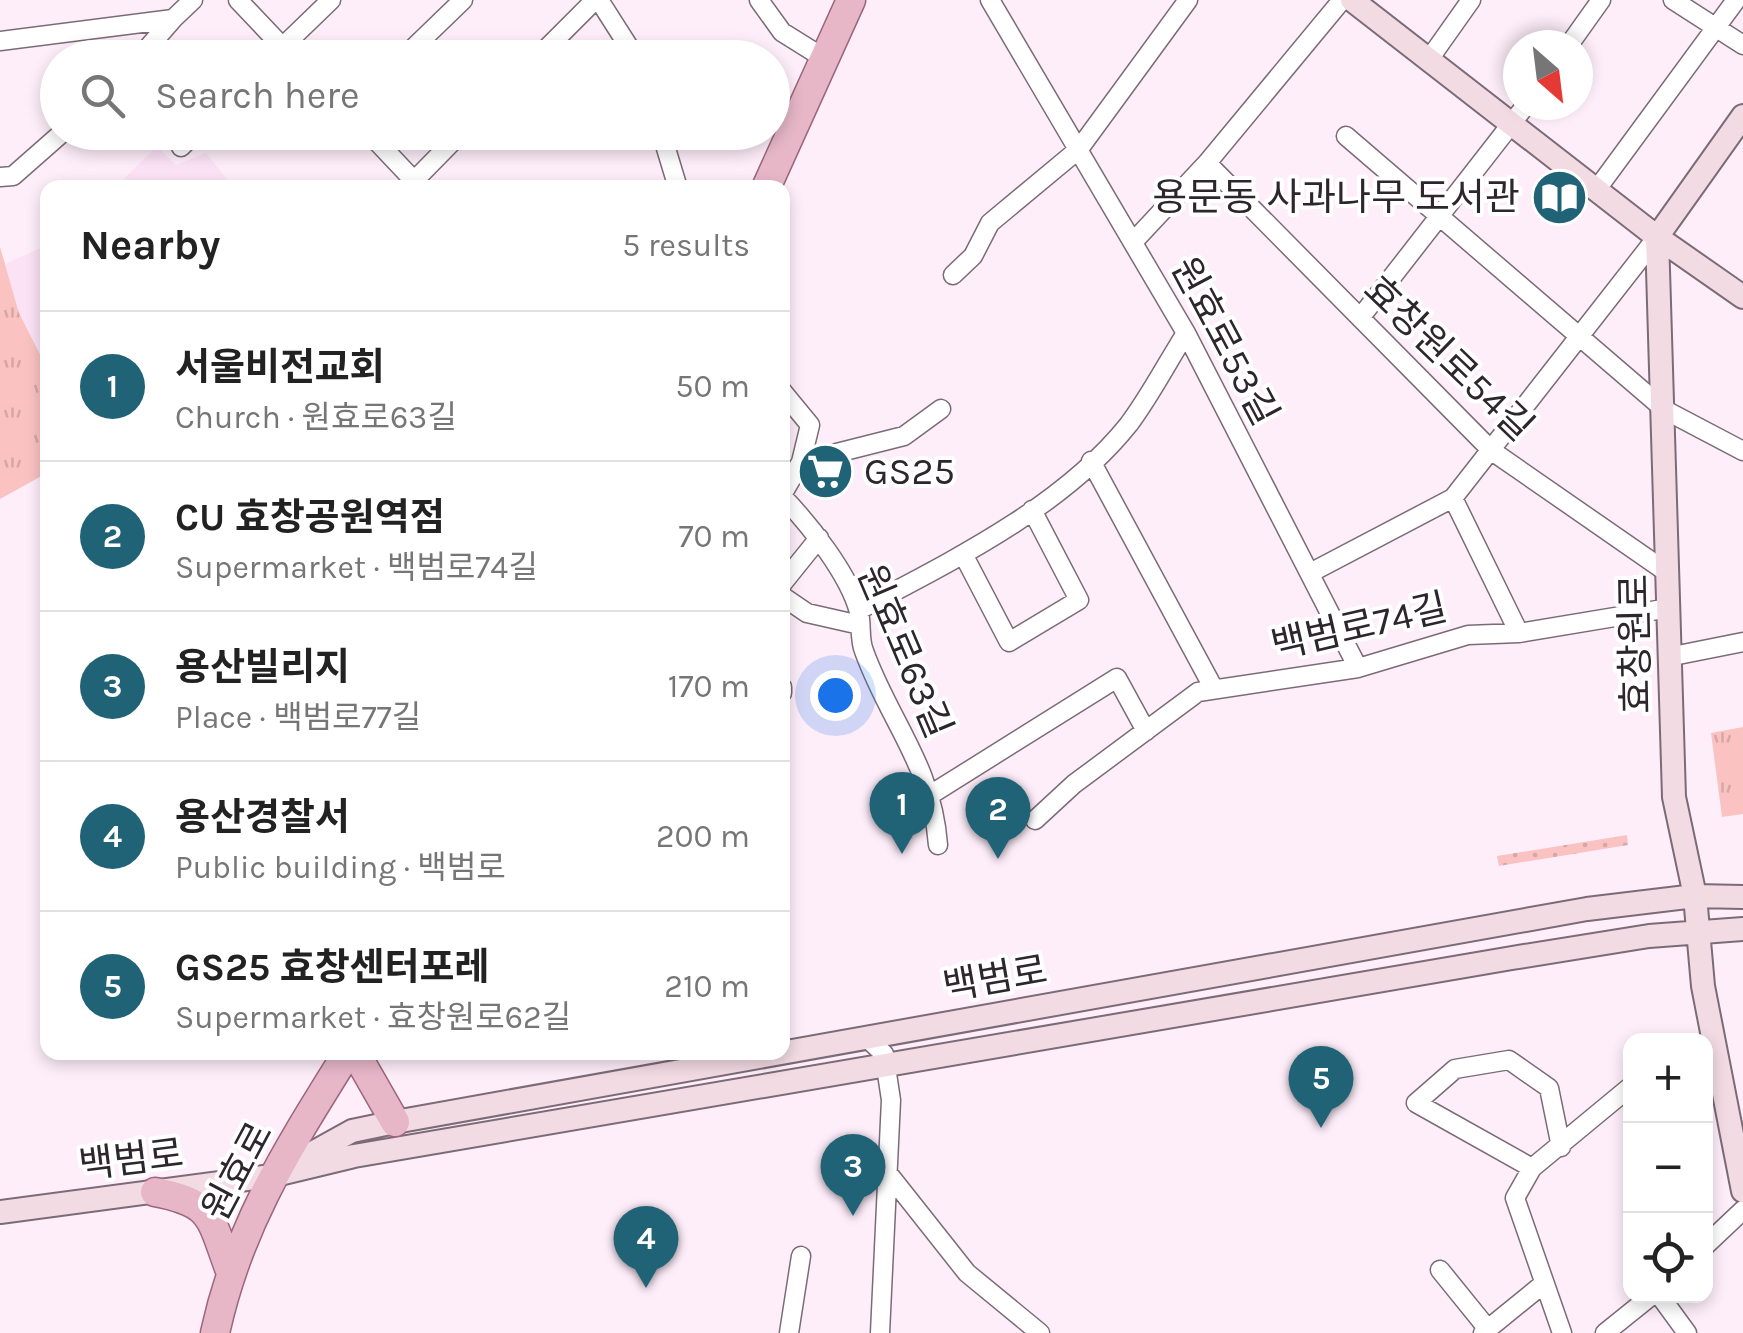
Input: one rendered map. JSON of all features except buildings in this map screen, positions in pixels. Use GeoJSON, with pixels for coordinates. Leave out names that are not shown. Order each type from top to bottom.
{"type":"FeatureCollection","features":[{"type":"Feature","properties":{"kind":"main road"},"geometry":{"type":"LineString","coordinates":[[790,132],[852,0]]}},
{"type":"Feature","properties":{"kind":"main road"},"geometry":{"type":"LineString","coordinates":[[1352,0],[1430,58],[1503,104]]}},
{"type":"Feature","properties":{"kind":"main road"},"geometry":{"type":"LineString","coordinates":[[1657,237],[1743,116]]}},
{"type":"Feature","properties":{"kind":"main road"},"geometry":{"type":"LineString","coordinates":[[1525,120],[1597,189],[1657,237],[1743,296]]}},
{"type":"Feature","properties":{"kind":"main road"},"geometry":{"type":"LineString","coordinates":[[769,180],[782,150]]}},
{"type":"Feature","properties":{"kind":"main road","name":"효창원로"},"geometry":{"type":"LineString","coordinates":[[1657,237],[1674,796],[1695,896],[1703,986],[1743,1191]]}},
{"type":"Feature","properties":{"kind":"main road","name":"백범로"},"geometry":{"type":"LineString","coordinates":[[790,1052],[1505,925],[1695,896],[1743,897]]}},
{"type":"Feature","properties":{"kind":"main road"},"geometry":{"type":"LineString","coordinates":[[1505,925],[1521,932],[1525,948],[1512,958]]}},
{"type":"Feature","properties":{"kind":"main road","name":"백범로"},"geometry":{"type":"LineString","coordinates":[[0,1212],[271,1176],[421,1144],[1512,958],[1698,930],[1743,929]]}},
{"type":"Feature","properties":{"kind":"main road"},"geometry":{"type":"LineString","coordinates":[[887,1067],[919,1036],[953,1021]]}},
{"type":"Feature","properties":{"kind":"main road","name":"원효로"},"geometry":{"type":"LineString","coordinates":[[215,1333],[229,1268],[271,1176],[347,1060]]}},
{"type":"Feature","properties":{"kind":"main road"},"geometry":{"type":"LineString","coordinates":[[358,1060],[406,1120],[405,1137],[421,1144]]}},
{"type":"Feature","properties":{"kind":"main road","name":"백범로"},"geometry":{"type":"LineString","coordinates":[[271,1176],[352,1130],[743,1060]]}},
{"type":"Feature","properties":{"kind":"main road"},"geometry":{"type":"LineString","coordinates":[[156,1192],[192,1199],[201,1207],[229,1268]]}},
{"type":"Feature","properties":{"kind":"street"},"geometry":{"type":"LineString","coordinates":[[155,40],[193,0]]}},
{"type":"Feature","properties":{"kind":"street"},"geometry":{"type":"LineString","coordinates":[[238,0],[271,40]]}},
{"type":"Feature","properties":{"kind":"street"},"geometry":{"type":"LineString","coordinates":[[294,40],[330,0]]}},
{"type":"Feature","properties":{"kind":"street"},"geometry":{"type":"LineString","coordinates":[[423,40],[464,0]]}},
{"type":"Feature","properties":{"kind":"street"},"geometry":{"type":"LineString","coordinates":[[556,40],[597,0],[624,40]]}},
{"type":"Feature","properties":{"kind":"street"},"geometry":{"type":"LineString","coordinates":[[760,0],[782,32],[822,58]]}},
{"type":"Feature","properties":{"kind":"street","name":"원효로53길"},"geometry":{"type":"LineString","coordinates":[[990,0],[1186,333],[1358,668]]}},
{"type":"Feature","properties":{"kind":"street"},"geometry":{"type":"LineString","coordinates":[[953,274],[973,256],[990,223],[1079,149],[1188,0]]}},
{"type":"Feature","properties":{"kind":"street"},"geometry":{"type":"LineString","coordinates":[[1134,240],[1207,163],[1342,0]]}},
{"type":"Feature","properties":{"kind":"street"},"geometry":{"type":"LineString","coordinates":[[1430,58],[1471,0]]}},
{"type":"Feature","properties":{"kind":"street"},"geometry":{"type":"LineString","coordinates":[[1579,30],[1601,0]]}},
{"type":"Feature","properties":{"kind":"street"},"geometry":{"type":"LineString","coordinates":[[1672,0],[1743,46]]}},
{"type":"Feature","properties":{"kind":"street"},"geometry":{"type":"LineString","coordinates":[[1597,189],[1736,0]]}},
{"type":"Feature","properties":{"kind":"street"},"geometry":{"type":"LineString","coordinates":[[0,40],[173,19]]}},
{"type":"Feature","properties":{"kind":"street"},"geometry":{"type":"LineString","coordinates":[[1360,318],[1514,120]]}},
{"type":"Feature","properties":{"kind":"street"},"geometry":{"type":"LineString","coordinates":[[1346,136],[1664,410],[1743,450]]}},
{"type":"Feature","properties":{"kind":"street"},"geometry":{"type":"LineString","coordinates":[[0,177],[14,176],[43,150]]}},
{"type":"Feature","properties":{"kind":"street"},"geometry":{"type":"LineString","coordinates":[[384,150],[410,180]]}},
{"type":"Feature","properties":{"kind":"street"},"geometry":{"type":"LineString","coordinates":[[419,180],[446,150]]}},
{"type":"Feature","properties":{"kind":"street"},"geometry":{"type":"LineString","coordinates":[[666,150],[676,180]]}},
{"type":"Feature","properties":{"kind":"street","name":"효창원로54길"},"geometry":{"type":"LineString","coordinates":[[1207,163],[1492,452],[1668,573]]}},
{"type":"Feature","properties":{"kind":"street"},"geometry":{"type":"LineString","coordinates":[[1310,573],[1454,498],[1657,237]]}},
{"type":"Feature","properties":{"kind":"street"},"geometry":{"type":"LineString","coordinates":[[790,602],[807,614],[859,618],[1032,510],[1128,425],[1186,333]]}},
{"type":"Feature","properties":{"kind":"street"},"geometry":{"type":"LineString","coordinates":[[790,401],[810,426],[801,462],[790,482]]}},
{"type":"Feature","properties":{"kind":"street"},"geometry":{"type":"LineString","coordinates":[[801,462],[904,436],[941,409]]}},
{"type":"Feature","properties":{"kind":"street"},"geometry":{"type":"LineString","coordinates":[[1091,461],[1214,689]]}},
{"type":"Feature","properties":{"kind":"street","name":"백범로74길"},"geometry":{"type":"LineString","coordinates":[[1454,498],[1519,634]]}},
{"type":"Feature","properties":{"kind":"street","name":"원효로63길"},"geometry":{"type":"LineString","coordinates":[[790,505],[819,538],[859,618],[863,649],[910,741],[930,795],[938,845]]}},
{"type":"Feature","properties":{"kind":"street"},"geometry":{"type":"LineString","coordinates":[[963,554],[1009,642],[1079,600],[1032,510]]}},
{"type":"Feature","properties":{"kind":"street"},"geometry":{"type":"LineString","coordinates":[[790,569],[819,538]]}},
{"type":"Feature","properties":{"kind":"street","name":"백범로74길"},"geometry":{"type":"LineString","coordinates":[[1035,820],[1074,784],[1198,692],[1358,668],[1468,634],[1519,634],[1669,608]]}},
{"type":"Feature","properties":{"kind":"street"},"geometry":{"type":"LineString","coordinates":[[1668,656],[1743,642]]}},
{"type":"Feature","properties":{"kind":"street"},"geometry":{"type":"LineString","coordinates":[[930,795],[1117,678],[1146,731]]}},
{"type":"Feature","properties":{"kind":"street"},"geometry":{"type":"LineString","coordinates":[[867,1038],[878,1045],[887,1067],[891,1177],[880,1333]]}},
{"type":"Feature","properties":{"kind":"street"},"geometry":{"type":"LineString","coordinates":[[1532,1168],[1416,1103],[1456,1069],[1509,1060],[1549,1088],[1561,1147]]}},
{"type":"Feature","properties":{"kind":"street"},"geometry":{"type":"LineString","coordinates":[[1562,1333],[1514,1198],[1532,1168],[1623,1093]]}},
{"type":"Feature","properties":{"kind":"street"},"geometry":{"type":"LineString","coordinates":[[891,1177],[967,1273],[1040,1333]]}},
{"type":"Feature","properties":{"kind":"street"},"geometry":{"type":"LineString","coordinates":[[1713,1238],[1743,1210]]}},
{"type":"Feature","properties":{"kind":"street"},"geometry":{"type":"LineString","coordinates":[[789,1333],[802,1256]]}},
{"type":"Feature","properties":{"kind":"street"},"geometry":{"type":"LineString","coordinates":[[1440,1270],[1485,1331],[1542,1285]]}},
{"type":"Feature","properties":{"kind":"street"},"geometry":{"type":"LineString","coordinates":[[1606,1333],[1642,1303]]}},
{"type":"Feature","properties":{"kind":"street"},"geometry":{"type":"LineString","coordinates":[[1665,1303],[1687,1333]]}},
{"type":"Feature","properties":{"kind":"shaded area"},"geometry":{"type":"Polygon","coordinates":[[[153,150],[161,150],[176,165],[206,153],[227,180],[123,180],[153,150]]]}},
{"type":"Feature","properties":{"kind":"shaded area"},"geometry":{"type":"Polygon","coordinates":[[[40,248],[40,354],[19,313],[5,264],[40,248]]]}},
{"type":"Feature","properties":{"kind":"green space"},"geometry":{"type":"Polygon","coordinates":[[[0,247],[19,313],[40,354],[40,477],[0,499],[0,247]]]}},
{"type":"Feature","properties":{"kind":"green space"},"geometry":{"type":"Polygon","coordinates":[[[1743,727],[1743,814],[1722,817],[1711,733],[1743,727]]]}},
{"type":"Feature","properties":{"kind":"green space"},"geometry":{"type":"Polygon","coordinates":[[[1627,835],[1628,845],[1499,866],[1497,856],[1627,835]]]}},
{"type":"Feature","properties":{"kind":"place","name":"용문동 사과나무 도서관"},"geometry":{"type":"Point","coordinates":[1559,197]}},
{"type":"Feature","properties":{"kind":"place","name":"GS25"},"geometry":{"type":"Point","coordinates":[825,471]}},
{"type":"Feature","properties":{"kind":"place","name":"서울비전교회"},"geometry":{"type":"Point","coordinates":[902,854]}},
{"type":"Feature","properties":{"kind":"place","name":"CU 효창공원역점"},"geometry":{"type":"Point","coordinates":[998,859]}},
{"type":"Feature","properties":{"kind":"place","name":"GS25 효창센터포레"},"geometry":{"type":"Point","coordinates":[1321,1128]}},
{"type":"Feature","properties":{"kind":"place","name":"용산빌리지"},"geometry":{"type":"Point","coordinates":[853,1216]}},
{"type":"Feature","properties":{"kind":"place","name":"용산경찰서"},"geometry":{"type":"Point","coordinates":[646,1288]}}]}
